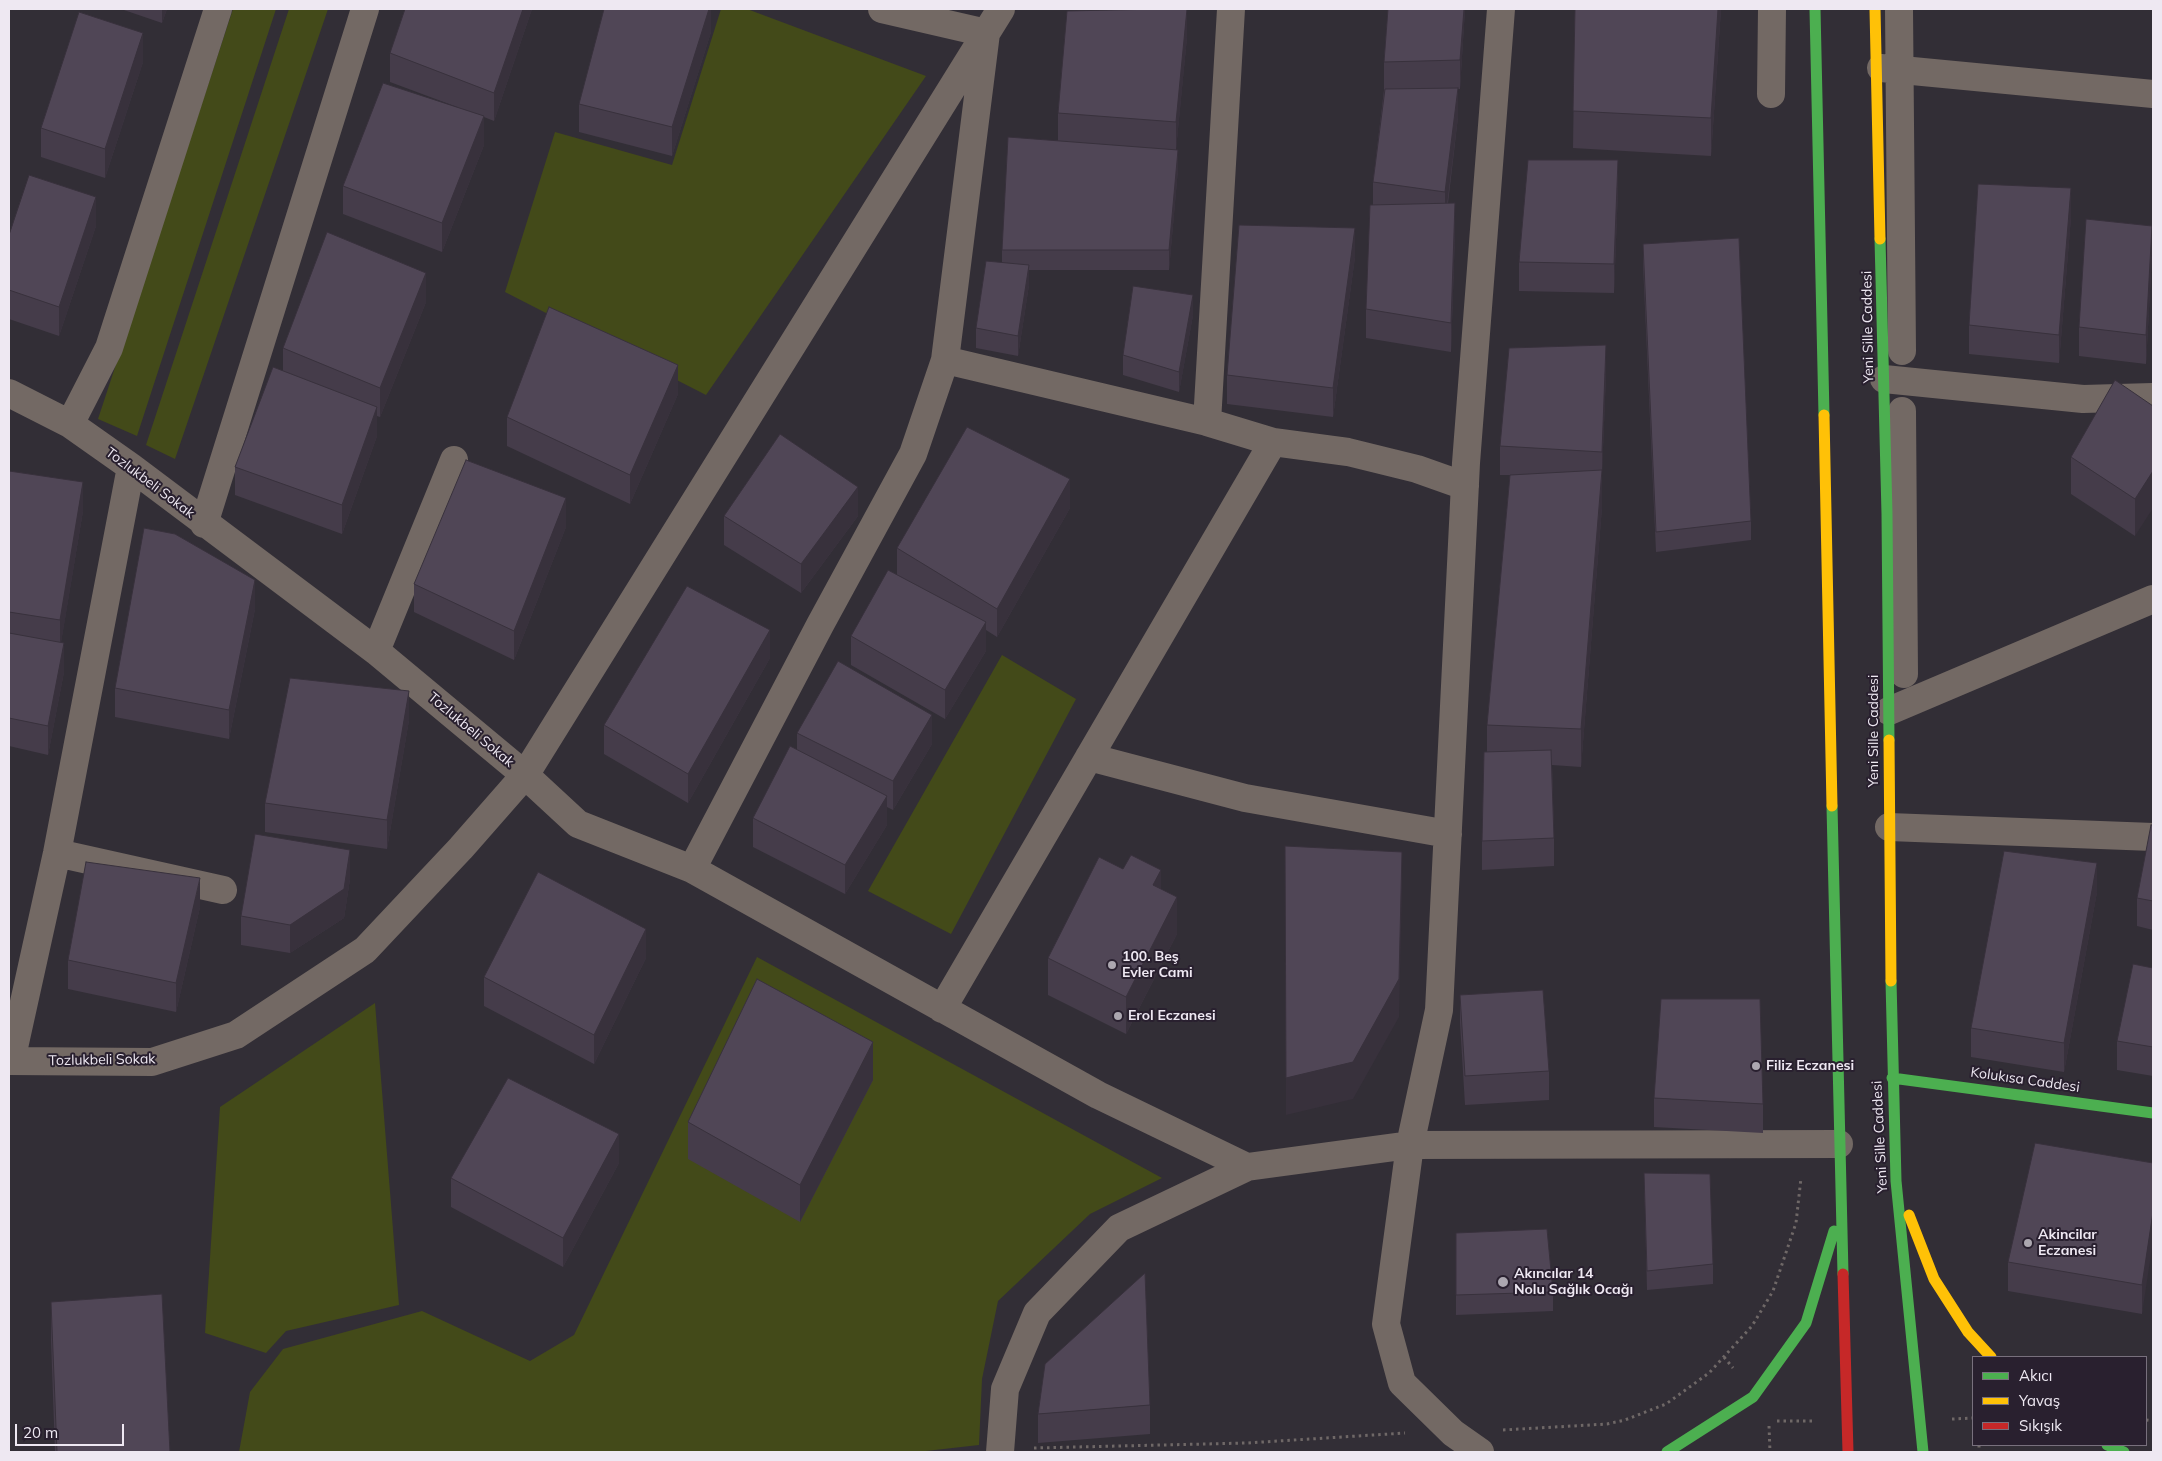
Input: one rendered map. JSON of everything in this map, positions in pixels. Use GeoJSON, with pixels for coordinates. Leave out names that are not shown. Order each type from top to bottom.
{"type":"FeatureCollection","features":[{"type":"Feature","properties":{"kind":"main road"},"geometry":{"type":"LineString","coordinates":[[1815,9],[1839,1144],[1848,1452]]}},
{"type":"Feature","properties":{"kind":"main road","name":"Yeni Sille Caddesi"},"geometry":{"type":"LineString","coordinates":[[1875,9],[1884,379],[1892,1078],[1896,1181],[1923,1452]]}},
{"type":"Feature","properties":{"kind":"main road","name":"Kolukısa Caddesi"},"geometry":{"type":"LineString","coordinates":[[1892,1078],[2153,1113]]}},
{"type":"Feature","properties":{"kind":"main road"},"geometry":{"type":"LineString","coordinates":[[1896,1181],[1934,1279],[1968,1332],[1990,1356]]}},
{"type":"Feature","properties":{"kind":"main road"},"geometry":{"type":"LineString","coordinates":[[1668,1452],[1753,1396],[1806,1323],[1841,1208]]}},
{"type":"Feature","properties":{"kind":"main road"},"geometry":{"type":"LineString","coordinates":[[2109,1446],[2124,1452]]}},
{"type":"Feature","properties":{"kind":"street"},"geometry":{"type":"LineString","coordinates":[[70,424],[110,348],[218,9]]}},
{"type":"Feature","properties":{"kind":"street"},"geometry":{"type":"LineString","coordinates":[[204,524],[365,9]]}},
{"type":"Feature","properties":{"kind":"street"},"geometry":{"type":"LineString","coordinates":[[882,9],[986,33]]}},
{"type":"Feature","properties":{"kind":"street"},"geometry":{"type":"LineString","coordinates":[[1001,9],[525,775],[578,824],[692,869],[1098,1095],[1248,1167]]}},
{"type":"Feature","properties":{"kind":"street"},"geometry":{"type":"LineString","coordinates":[[1207,422],[1231,9]]}},
{"type":"Feature","properties":{"kind":"street"},"geometry":{"type":"LineString","coordinates":[[1480,1452],[1453,1433],[1402,1383],[1386,1324],[1410,1145],[1439,1010],[1465,486],[1502,9]]}},
{"type":"Feature","properties":{"kind":"street"},"geometry":{"type":"LineString","coordinates":[[1771,94],[1772,9]]}},
{"type":"Feature","properties":{"kind":"street"},"geometry":{"type":"LineString","coordinates":[[1899,9],[1902,351]]}},
{"type":"Feature","properties":{"kind":"street"},"geometry":{"type":"LineString","coordinates":[[692,869],[820,625],[913,454],[945,360],[986,33]]}},
{"type":"Feature","properties":{"kind":"street"},"geometry":{"type":"LineString","coordinates":[[1876,68],[2153,94]]}},
{"type":"Feature","properties":{"kind":"street"},"geometry":{"type":"LineString","coordinates":[[945,360],[1207,422],[1273,442],[1348,452],[1418,469],[1465,486]]}},
{"type":"Feature","properties":{"kind":"street"},"geometry":{"type":"LineString","coordinates":[[1884,379],[2083,399],[2153,398]]}},
{"type":"Feature","properties":{"kind":"street","name":"Tozlukbeli Sokak"},"geometry":{"type":"LineString","coordinates":[[9,393],[70,424],[131,467],[204,524],[376,651],[525,775],[461,848],[365,950],[236,1035],[152,1062],[10,1061]]}},
{"type":"Feature","properties":{"kind":"street"},"geometry":{"type":"LineString","coordinates":[[1902,411],[1904,674]]}},
{"type":"Feature","properties":{"kind":"street"},"geometry":{"type":"LineString","coordinates":[[942,1009],[1273,442]]}},
{"type":"Feature","properties":{"kind":"street"},"geometry":{"type":"LineString","coordinates":[[376,651],[454,460]]}},
{"type":"Feature","properties":{"kind":"street"},"geometry":{"type":"LineString","coordinates":[[10,1061],[57,853],[131,467]]}},
{"type":"Feature","properties":{"kind":"street"},"geometry":{"type":"LineString","coordinates":[[1889,710],[2153,599]]}},
{"type":"Feature","properties":{"kind":"street"},"geometry":{"type":"LineString","coordinates":[[1089,757],[1245,798],[1448,834]]}},
{"type":"Feature","properties":{"kind":"street"},"geometry":{"type":"LineString","coordinates":[[1888,827],[2153,837]]}},
{"type":"Feature","properties":{"kind":"street"},"geometry":{"type":"LineString","coordinates":[[57,853],[223,890]]}},
{"type":"Feature","properties":{"kind":"street"},"geometry":{"type":"LineString","coordinates":[[1000,1451],[1005,1389],[1037,1313],[1119,1228],[1248,1167],[1410,1145],[1839,1144]]}},
{"type":"Feature","properties":{"kind":"path"},"geometry":{"type":"LineString","coordinates":[[1000,1451],[1247,1443],[1413,1432],[1453,1433],[1607,1424],[1625,1420],[1666,1404],[1709,1373],[1752,1326],[1773,1291],[1796,1224],[1805,1145]]}},
{"type":"Feature","properties":{"kind":"path"},"geometry":{"type":"LineString","coordinates":[[1768,1421],[1770,1452]]}},
{"type":"Feature","properties":{"kind":"green space"},"geometry":{"type":"Polygon","coordinates":[[[233,9],[276,9],[137,436],[98,419],[233,9]]]}},
{"type":"Feature","properties":{"kind":"green space"},"geometry":{"type":"Polygon","coordinates":[[[289,9],[328,9],[175,459],[146,445],[289,9]]]}},
{"type":"Feature","properties":{"kind":"green space"},"geometry":{"type":"Polygon","coordinates":[[[721,9],[747,9],[926,76],[706,395],[505,292],[555,132],[672,165],[721,9]]]}},
{"type":"Feature","properties":{"kind":"green space"},"geometry":{"type":"Polygon","coordinates":[[[1002,655],[1076,699],[951,934],[868,891],[1002,655]]]}},
{"type":"Feature","properties":{"kind":"green space"},"geometry":{"type":"Polygon","coordinates":[[[757,957],[1162,1178],[1090,1214],[998,1301],[982,1379],[979,1445],[917,1452],[239,1452],[250,1392],[283,1349],[422,1311],[530,1361],[574,1335],[757,957]]]}},
{"type":"Feature","properties":{"kind":"green space"},"geometry":{"type":"Polygon","coordinates":[[[375,1003],[399,1305],[286,1331],[266,1353],[205,1333],[220,1107],[375,1003]]]}},
{"type":"Feature","properties":{"kind":"building"},"geometry":{"type":"Polygon","coordinates":[[[405,9],[523,9],[494,93],[390,53],[405,9]]]}},
{"type":"Feature","properties":{"kind":"building"},"geometry":{"type":"Polygon","coordinates":[[[604,9],[709,9],[672,127],[579,104],[604,9]]]}},
{"type":"Feature","properties":{"kind":"building"},"geometry":{"type":"Polygon","coordinates":[[[1187,9],[1176,122],[1058,113],[1067,11],[1187,9]]]}},
{"type":"Feature","properties":{"kind":"building"},"geometry":{"type":"Polygon","coordinates":[[[1388,9],[1464,9],[1460,60],[1384,62],[1388,9]]]}},
{"type":"Feature","properties":{"kind":"building"},"geometry":{"type":"Polygon","coordinates":[[[1575,9],[1718,9],[1711,118],[1573,111],[1575,9]]]}},
{"type":"Feature","properties":{"kind":"building"},"geometry":{"type":"Polygon","coordinates":[[[79,12],[143,33],[105,149],[41,128],[79,12]]]}},
{"type":"Feature","properties":{"kind":"building"},"geometry":{"type":"Polygon","coordinates":[[[383,83],[484,116],[442,223],[343,186],[383,83]]]}},
{"type":"Feature","properties":{"kind":"building"},"geometry":{"type":"Polygon","coordinates":[[[1458,88],[1445,192],[1373,182],[1385,89],[1458,88]]]}},
{"type":"Feature","properties":{"kind":"building"},"geometry":{"type":"Polygon","coordinates":[[[1008,137],[1178,150],[1169,250],[1002,250],[1008,137]]]}},
{"type":"Feature","properties":{"kind":"building"},"geometry":{"type":"Polygon","coordinates":[[[1528,160],[1618,160],[1614,264],[1519,262],[1528,160]]]}},
{"type":"Feature","properties":{"kind":"building"},"geometry":{"type":"Polygon","coordinates":[[[29,175],[96,197],[59,307],[9,290],[9,235],[29,175]]]}},
{"type":"Feature","properties":{"kind":"building"},"geometry":{"type":"Polygon","coordinates":[[[1978,184],[2071,188],[2059,335],[1969,325],[1978,184]]]}},
{"type":"Feature","properties":{"kind":"building"},"geometry":{"type":"Polygon","coordinates":[[[1455,203],[1451,323],[1366,309],[1370,205],[1455,203]]]}},
{"type":"Feature","properties":{"kind":"building"},"geometry":{"type":"Polygon","coordinates":[[[2086,219],[2152,226],[2146,335],[2079,327],[2086,219]]]}},
{"type":"Feature","properties":{"kind":"building"},"geometry":{"type":"Polygon","coordinates":[[[1239,225],[1355,228],[1333,388],[1227,375],[1239,225]]]}},
{"type":"Feature","properties":{"kind":"building"},"geometry":{"type":"Polygon","coordinates":[[[327,232],[426,273],[380,388],[283,348],[327,232]]]}},
{"type":"Feature","properties":{"kind":"building"},"geometry":{"type":"Polygon","coordinates":[[[1739,238],[1751,521],[1656,532],[1643,244],[1739,238]]]}},
{"type":"Feature","properties":{"kind":"building"},"geometry":{"type":"Polygon","coordinates":[[[986,261],[1029,265],[1018,336],[976,328],[986,261]]]}},
{"type":"Feature","properties":{"kind":"building"},"geometry":{"type":"Polygon","coordinates":[[[1133,286],[1193,295],[1179,372],[1123,355],[1133,286]]]}},
{"type":"Feature","properties":{"kind":"building"},"geometry":{"type":"Polygon","coordinates":[[[549,307],[678,365],[630,475],[507,417],[549,307]]]}},
{"type":"Feature","properties":{"kind":"building"},"geometry":{"type":"Polygon","coordinates":[[[1606,345],[1602,452],[1500,446],[1509,348],[1606,345]]]}},
{"type":"Feature","properties":{"kind":"building"},"geometry":{"type":"Polygon","coordinates":[[[273,367],[377,407],[342,505],[235,467],[273,367]]]}},
{"type":"Feature","properties":{"kind":"building"},"geometry":{"type":"Polygon","coordinates":[[[2115,380],[2153,406],[2153,471],[2135,499],[2071,457],[2115,380]]]}},
{"type":"Feature","properties":{"kind":"building"},"geometry":{"type":"Polygon","coordinates":[[[967,427],[1070,479],[997,609],[897,548],[967,427]]]}},
{"type":"Feature","properties":{"kind":"building"},"geometry":{"type":"Polygon","coordinates":[[[780,434],[858,487],[801,564],[724,516],[780,434]]]}},
{"type":"Feature","properties":{"kind":"building"},"geometry":{"type":"Polygon","coordinates":[[[466,460],[566,498],[514,631],[414,584],[466,460]]]}},
{"type":"Feature","properties":{"kind":"building"},"geometry":{"type":"Polygon","coordinates":[[[1602,470],[1581,729],[1487,725],[1510,475],[1602,470]]]}},
{"type":"Feature","properties":{"kind":"building"},"geometry":{"type":"Polygon","coordinates":[[[9,471],[83,482],[60,620],[9,612],[9,471]]]}},
{"type":"Feature","properties":{"kind":"building"},"geometry":{"type":"Polygon","coordinates":[[[144,528],[175,534],[255,580],[229,710],[115,688],[144,528]]]}},
{"type":"Feature","properties":{"kind":"building"},"geometry":{"type":"Polygon","coordinates":[[[888,570],[986,622],[945,690],[851,636],[888,570]]]}},
{"type":"Feature","properties":{"kind":"building"},"geometry":{"type":"Polygon","coordinates":[[[687,586],[770,630],[688,774],[604,725],[687,586]]]}},
{"type":"Feature","properties":{"kind":"building"},"geometry":{"type":"Polygon","coordinates":[[[9,633],[64,643],[48,726],[9,718],[9,633]]]}},
{"type":"Feature","properties":{"kind":"building"},"geometry":{"type":"Polygon","coordinates":[[[838,661],[932,715],[893,781],[797,733],[838,661]]]}},
{"type":"Feature","properties":{"kind":"building"},"geometry":{"type":"Polygon","coordinates":[[[290,678],[409,691],[387,820],[265,803],[290,678]]]}},
{"type":"Feature","properties":{"kind":"building"},"geometry":{"type":"Polygon","coordinates":[[[790,746],[887,796],[845,865],[753,818],[790,746]]]}},
{"type":"Feature","properties":{"kind":"building"},"geometry":{"type":"Polygon","coordinates":[[[1551,750],[1554,838],[1482,841],[1484,752],[1551,750]]]}},
{"type":"Feature","properties":{"kind":"building"},"geometry":{"type":"Polygon","coordinates":[[[2151,825],[2153,825],[2153,901],[2137,898],[2151,825]]]}},
{"type":"Feature","properties":{"kind":"building"},"geometry":{"type":"Polygon","coordinates":[[[255,834],[350,850],[344,889],[290,925],[241,916],[255,834]]]}},
{"type":"Feature","properties":{"kind":"building"},"geometry":{"type":"Polygon","coordinates":[[[1285,846],[1402,852],[1399,979],[1353,1062],[1286,1078],[1285,846]]]}},
{"type":"Feature","properties":{"kind":"building"},"geometry":{"type":"Polygon","coordinates":[[[2004,851],[2097,863],[2064,1043],[1971,1028],[2004,851]]]}},
{"type":"Feature","properties":{"kind":"building"},"geometry":{"type":"Polygon","coordinates":[[[1131,855],[1161,870],[1153,885],[1177,897],[1126,997],[1048,958],[1099,857],[1123,869],[1131,855]]]}},
{"type":"Feature","properties":{"kind":"building"},"geometry":{"type":"Polygon","coordinates":[[[86,862],[200,878],[176,983],[68,960],[86,862]]]}},
{"type":"Feature","properties":{"kind":"building"},"geometry":{"type":"Polygon","coordinates":[[[538,872],[646,929],[594,1035],[484,977],[538,872]]]}},
{"type":"Feature","properties":{"kind":"building"},"geometry":{"type":"Polygon","coordinates":[[[2133,964],[2153,968],[2153,1047],[2117,1041],[2133,964]]]}},
{"type":"Feature","properties":{"kind":"building"},"geometry":{"type":"Polygon","coordinates":[[[757,979],[873,1042],[800,1185],[688,1122],[757,979]]]}},
{"type":"Feature","properties":{"kind":"building"},"geometry":{"type":"Polygon","coordinates":[[[1543,990],[1549,1071],[1465,1076],[1460,995],[1543,990]]]}},
{"type":"Feature","properties":{"kind":"building"},"geometry":{"type":"Polygon","coordinates":[[[1661,999],[1760,999],[1763,1104],[1654,1098],[1661,999]]]}},
{"type":"Feature","properties":{"kind":"building"},"geometry":{"type":"Polygon","coordinates":[[[508,1078],[619,1134],[563,1238],[451,1178],[508,1078]]]}},
{"type":"Feature","properties":{"kind":"building"},"geometry":{"type":"Polygon","coordinates":[[[2035,1143],[2153,1163],[2153,1212],[2142,1285],[2008,1262],[2035,1143]]]}},
{"type":"Feature","properties":{"kind":"building"},"geometry":{"type":"Polygon","coordinates":[[[1644,1173],[1710,1174],[1713,1264],[1647,1271],[1644,1173]]]}},
{"type":"Feature","properties":{"kind":"building","name":"Akıncılar 14 Nolu Sağlık Ocağı"},"geometry":{"type":"Polygon","coordinates":[[[1547,1229],[1553,1292],[1456,1295],[1456,1233],[1547,1229]]]}},
{"type":"Feature","properties":{"kind":"building"},"geometry":{"type":"Polygon","coordinates":[[[1145,1273],[1150,1405],[1038,1414],[1045,1364],[1145,1273]]]}},
{"type":"Feature","properties":{"kind":"building"},"geometry":{"type":"Polygon","coordinates":[[[162,1294],[170,1452],[57,1452],[51,1302],[162,1294]]]}},
{"type":"Feature","properties":{"kind":"traffic: fast"},"geometry":{"type":"LineString","coordinates":[[1815,9],[1824,415]]}},
{"type":"Feature","properties":{"kind":"traffic: fast"},"geometry":{"type":"LineString","coordinates":[[1880,239],[1887,514],[1889,740]]}},
{"type":"Feature","properties":{"kind":"traffic: fast"},"geometry":{"type":"LineString","coordinates":[[1832,806],[1843,1274]]}},
{"type":"Feature","properties":{"kind":"traffic: fast"},"geometry":{"type":"LineString","coordinates":[[1891,981],[1896,1181],[1923,1452]]}},
{"type":"Feature","properties":{"kind":"traffic: fast"},"geometry":{"type":"LineString","coordinates":[[1892,1078],[2153,1113]]}},
{"type":"Feature","properties":{"kind":"traffic: fast"},"geometry":{"type":"LineString","coordinates":[[1667,1452],[1753,1397],[1806,1323],[1834,1231]]}},
{"type":"Feature","properties":{"kind":"traffic: fast"},"geometry":{"type":"LineString","coordinates":[[2109,1446],[2124,1452]]}},
{"type":"Feature","properties":{"kind":"traffic: slow"},"geometry":{"type":"LineString","coordinates":[[1875,9],[1880,239]]}},
{"type":"Feature","properties":{"kind":"traffic: slow"},"geometry":{"type":"LineString","coordinates":[[1824,415],[1832,806]]}},
{"type":"Feature","properties":{"kind":"traffic: slow"},"geometry":{"type":"LineString","coordinates":[[1889,740],[1891,981]]}},
{"type":"Feature","properties":{"kind":"traffic: slow"},"geometry":{"type":"LineString","coordinates":[[1909,1215],[1934,1279],[1968,1332],[1990,1356]]}},
{"type":"Feature","properties":{"kind":"traffic: jam"},"geometry":{"type":"LineString","coordinates":[[1843,1274],[1848,1452]]}},
{"type":"Feature","properties":{"kind":"place","name":"100. Beş Evler Cami"},"geometry":{"type":"Point","coordinates":[1112,965]}},
{"type":"Feature","properties":{"kind":"place","name":"Erol Eczanesi"},"geometry":{"type":"Point","coordinates":[1118,1016]}},
{"type":"Feature","properties":{"kind":"place","name":"Filiz Eczanesi"},"geometry":{"type":"Point","coordinates":[1756,1066]}},
{"type":"Feature","properties":{"kind":"place","name":"Akincilar Eczanesi"},"geometry":{"type":"Point","coordinates":[2028,1243]}},
{"type":"Feature","properties":{"kind":"place","name":"Akıncılar 14 Nolu Sağlık Ocağı"},"geometry":{"type":"Point","coordinates":[1503,1282]}}]}
